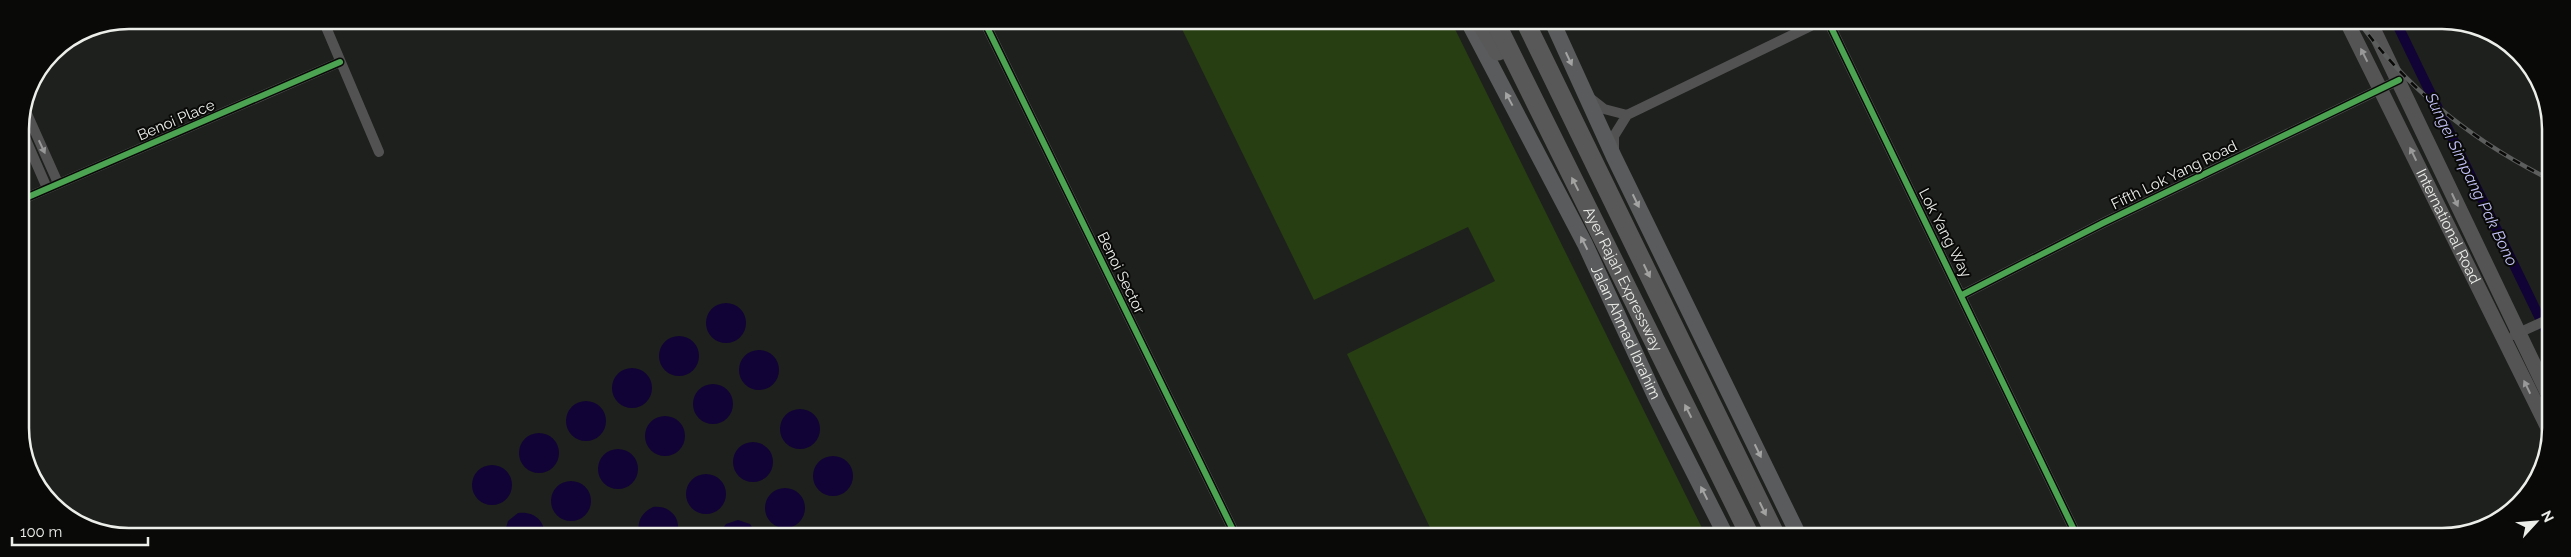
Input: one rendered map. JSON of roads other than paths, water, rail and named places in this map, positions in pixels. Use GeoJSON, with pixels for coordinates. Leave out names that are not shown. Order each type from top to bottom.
{"type":"FeatureCollection","features":[{"type":"Feature","properties":{"kind":"highway"},"geometry":{"type":"LineString","coordinates":[[1485,29],[1517,82],[1529,91]]}},
{"type":"Feature","properties":{"kind":"highway","name":"Ayer Rajah Expressway"},"geometry":{"type":"LineString","coordinates":[[1499,29],[1746,528]]}},
{"type":"Feature","properties":{"kind":"highway","name":"Ayer Rajah Expressway"},"geometry":{"type":"LineString","coordinates":[[1529,29],[1772,528]]}},
{"type":"Feature","properties":{"kind":"highway"},"geometry":{"type":"LineString","coordinates":[[1543,29],[1574,100],[1603,180]]}},
{"type":"Feature","properties":{"kind":"main road","name":"Jalan Ahmad Ibrahim"},"geometry":{"type":"LineString","coordinates":[[1472,29],[1585,244],[1658,402],[1722,528]]}},
{"type":"Feature","properties":{"kind":"main road"},"geometry":{"type":"LineString","coordinates":[[1556,29],[1614,157],[1795,528]]}},
{"type":"Feature","properties":{"kind":"main road","name":"International Road"},"geometry":{"type":"LineString","coordinates":[[2351,29],[2511,336],[2542,385]]}},
{"type":"Feature","properties":{"kind":"main road","name":"International Road"},"geometry":{"type":"LineString","coordinates":[[2374,29],[2399,80],[2511,336],[2542,413]]}},
{"type":"Feature","properties":{"kind":"street"},"geometry":{"type":"LineString","coordinates":[[326,29],[379,152]]}},
{"type":"Feature","properties":{"kind":"street","name":"Benoi Sector"},"geometry":{"type":"LineString","coordinates":[[988,29],[1232,528]]}},
{"type":"Feature","properties":{"kind":"street"},"geometry":{"type":"LineString","coordinates":[[1614,157],[1614,136],[1626,115],[1806,29]]}},
{"type":"Feature","properties":{"kind":"street","name":"Lok Yang Way"},"geometry":{"type":"LineString","coordinates":[[1831,29],[1962,295],[2073,528]]}},
{"type":"Feature","properties":{"kind":"street","name":"Benoi Place"},"geometry":{"type":"LineString","coordinates":[[29,196],[58,182],[340,62]]}},
{"type":"Feature","properties":{"kind":"street","name":"Fifth Lok Yang Road"},"geometry":{"type":"LineString","coordinates":[[1962,295],[2103,223],[2399,80]]}},
{"type":"Feature","properties":{"kind":"street"},"geometry":{"type":"LineString","coordinates":[[1587,96],[1604,109],[1626,115]]}},
{"type":"Feature","properties":{"kind":"street"},"geometry":{"type":"LineString","coordinates":[[29,119],[58,182]]}},
{"type":"Feature","properties":{"kind":"street"},"geometry":{"type":"LineString","coordinates":[[29,147],[47,188]]}},
{"type":"Feature","properties":{"kind":"street"},"geometry":{"type":"LineString","coordinates":[[2511,336],[2542,322]]}},
{"type":"Feature","properties":{"kind":"waterway","name":"Sungei Simpang Pak Bono"},"geometry":{"type":"LineString","coordinates":[[2399,29],[2542,323]]}},
{"type":"Feature","properties":{"kind":"railway"},"geometry":{"type":"LineString","coordinates":[[2364,29],[2399,70],[2444,112],[2494,148],[2542,175]]}}]}
